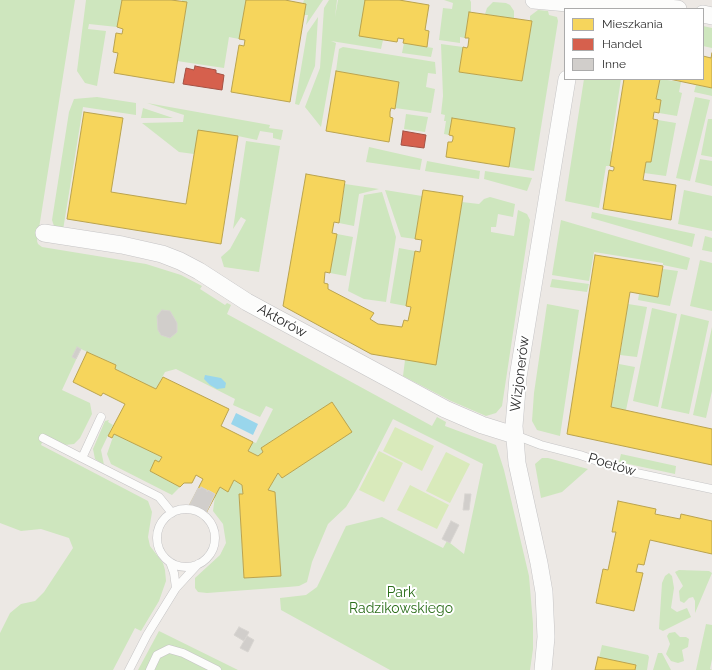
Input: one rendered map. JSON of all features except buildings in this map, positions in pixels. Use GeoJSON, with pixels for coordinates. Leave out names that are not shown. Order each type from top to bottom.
{"type":"FeatureCollection","features":[{"type":"Feature","properties":{"kind":"street"},"geometry":{"type":"LineString","coordinates":[[534,0],[579,4],[626,4],[668,8]]}},
{"type":"Feature","properties":{"kind":"street","name":"Wizjonerów"},"geometry":{"type":"LineString","coordinates":[[543,670],[546,637],[544,592],[517,463],[514,435],[518,377],[567,80]]}},
{"type":"Feature","properties":{"kind":"street","name":"Aktorów"},"geometry":{"type":"LineString","coordinates":[[44,233],[129,247],[162,254],[180,261],[199,271],[247,302],[445,409],[482,425],[514,435]]}},
{"type":"Feature","properties":{"kind":"lane"},"geometry":{"type":"LineString","coordinates":[[82,458],[101,417]]}},
{"type":"Feature","properties":{"kind":"lane","name":"Poetów"},"geometry":{"type":"LineString","coordinates":[[514,435],[541,445],[580,455],[627,470],[712,489]]}},
{"type":"Feature","properties":{"kind":"lane"},"geometry":{"type":"LineString","coordinates":[[43,438],[159,497],[172,512]]}},
{"type":"Feature","properties":{"kind":"lane"},"geometry":{"type":"LineString","coordinates":[[129,670],[147,635],[176,588],[199,563],[207,558],[213,546],[214,532],[211,524],[206,517],[198,511],[180,509],[172,512],[164,519],[159,527],[157,537],[158,546],[163,555],[170,562],[174,573],[176,588]]}},
{"type":"Feature","properties":{"kind":"lane"},"geometry":{"type":"LineString","coordinates":[[170,562],[185,566],[199,563]]}},
{"type":"Feature","properties":{"kind":"lane"},"geometry":{"type":"LineString","coordinates":[[150,670],[157,655],[169,649],[183,653],[217,670]]}},
{"type":"Feature","properties":{"kind":"green space","name":"Park Radzikowskiego"},"geometry":{"type":"Polygon","coordinates":[[[0,0],[75,0],[37,241],[38,244],[42,247],[146,264],[181,275],[202,286],[200,289],[225,305],[227,303],[231,305],[227,314],[432,426],[437,417],[446,422],[445,426],[496,445],[504,470],[529,576],[533,624],[533,649],[530,670],[390,670],[281,610],[280,598],[306,595],[317,587],[346,526],[382,517],[443,548],[447,541],[464,554],[483,464],[393,419],[357,489],[346,507],[328,524],[312,562],[307,582],[299,586],[207,593],[198,592],[195,588],[195,578],[220,555],[226,543],[223,524],[213,511],[215,496],[220,487],[228,491],[234,480],[242,485],[243,494],[239,495],[244,578],[281,576],[275,492],[268,490],[278,473],[282,478],[351,432],[332,402],[261,448],[263,452],[258,456],[248,451],[253,442],[256,443],[273,409],[266,406],[260,417],[233,405],[235,399],[176,369],[165,372],[156,389],[115,369],[116,365],[81,349],[62,390],[90,403],[92,414],[80,438],[74,444],[65,445],[45,435],[41,445],[148,501],[152,512],[148,537],[150,546],[163,563],[166,581],[159,601],[141,631],[135,628],[113,670],[0,670],[0,633],[10,613],[21,604],[35,601],[44,592],[73,548],[69,538],[41,529],[21,531],[0,523],[0,0]]]}},
{"type":"Feature","properties":{"kind":"green space"},"geometry":{"type":"Polygon","coordinates":[[[86,0],[122,0],[117,27],[89,24],[88,29],[106,31],[97,86],[85,83],[77,71],[86,0]]]}},
{"type":"Feature","properties":{"kind":"green space"},"geometry":{"type":"Polygon","coordinates":[[[182,0],[246,0],[239,39],[229,37],[224,68],[177,61],[187,2],[182,2],[182,0]]]}},
{"type":"Feature","properties":{"kind":"green space"},"geometry":{"type":"Polygon","coordinates":[[[304,0],[323,0],[306,25],[308,15],[304,15],[306,4],[303,3],[304,0]]]}},
{"type":"Feature","properties":{"kind":"green space"},"geometry":{"type":"Polygon","coordinates":[[[329,0],[337,0],[335,17],[338,0],[365,0],[383,40],[381,49],[331,41],[336,43],[321,127],[305,107],[320,68],[324,8],[329,0]]]}},
{"type":"Feature","properties":{"kind":"green space"},"geometry":{"type":"Polygon","coordinates":[[[444,0],[470,0],[471,2],[471,12],[469,12],[465,38],[460,37],[460,43],[439,40],[443,8],[452,9],[453,3],[444,0]]]}},
{"type":"Feature","properties":{"kind":"green space"},"geometry":{"type":"Polygon","coordinates":[[[493,2],[506,3],[510,5],[514,11],[514,19],[485,14],[487,8],[493,2]]]}},
{"type":"Feature","properties":{"kind":"green space"},"geometry":{"type":"Polygon","coordinates":[[[538,10],[548,11],[549,15],[557,17],[558,21],[534,171],[509,167],[515,128],[452,118],[449,135],[444,134],[446,121],[444,121],[445,115],[441,114],[443,96],[441,44],[463,47],[459,72],[522,81],[532,22],[530,21],[530,16],[538,10]]]}},
{"type":"Feature","properties":{"kind":"green space"},"geometry":{"type":"Polygon","coordinates":[[[318,17],[315,66],[299,105],[295,104],[307,33],[318,17]]]}},
{"type":"Feature","properties":{"kind":"green space"},"geometry":{"type":"Polygon","coordinates":[[[704,26],[712,28],[712,48],[704,46],[704,26]]]}},
{"type":"Feature","properties":{"kind":"green space"},"geometry":{"type":"Polygon","coordinates":[[[404,43],[433,48],[431,57],[402,53],[404,43]]]}},
{"type":"Feature","properties":{"kind":"green space"},"geometry":{"type":"Polygon","coordinates":[[[343,47],[435,62],[436,74],[428,73],[426,87],[435,89],[431,113],[395,108],[399,82],[336,71],[339,49],[343,47]]]}},
{"type":"Feature","properties":{"kind":"green space"},"geometry":{"type":"Polygon","coordinates":[[[584,80],[621,80],[610,151],[612,152],[610,166],[606,166],[599,208],[565,201],[584,80]]]}},
{"type":"Feature","properties":{"kind":"green space"},"geometry":{"type":"Polygon","coordinates":[[[660,80],[681,82],[679,92],[682,93],[677,116],[659,113],[661,100],[656,99],[660,80]]]}},
{"type":"Feature","properties":{"kind":"green space"},"geometry":{"type":"Polygon","coordinates":[[[696,85],[712,88],[712,96],[694,92],[696,85]]]}},
{"type":"Feature","properties":{"kind":"green space"},"geometry":{"type":"Polygon","coordinates":[[[97,97],[136,103],[136,115],[83,107],[63,230],[54,226],[52,220],[69,112],[74,99],[97,97]]]}},
{"type":"Feature","properties":{"kind":"green space"},"geometry":{"type":"Polygon","coordinates":[[[695,97],[710,100],[690,181],[676,178],[695,97]]]}},
{"type":"Feature","properties":{"kind":"green space"},"geometry":{"type":"Polygon","coordinates":[[[147,103],[270,125],[269,128],[283,130],[281,140],[273,138],[273,133],[260,131],[257,140],[238,136],[194,154],[179,152],[142,123],[183,122],[184,115],[147,103]]]}},
{"type":"Feature","properties":{"kind":"green space"},"geometry":{"type":"Polygon","coordinates":[[[143,108],[173,118],[141,118],[143,108]]]}},
{"type":"Feature","properties":{"kind":"green space"},"geometry":{"type":"Polygon","coordinates":[[[406,114],[428,117],[425,132],[404,129],[406,114]]]}},
{"type":"Feature","properties":{"kind":"green space"},"geometry":{"type":"Polygon","coordinates":[[[708,119],[712,119],[712,157],[701,155],[708,119]]]}},
{"type":"Feature","properties":{"kind":"green space"},"geometry":{"type":"Polygon","coordinates":[[[658,120],[676,123],[666,176],[644,173],[646,162],[651,162],[658,120]]]}},
{"type":"Feature","properties":{"kind":"green space"},"geometry":{"type":"Polygon","coordinates":[[[246,141],[280,146],[259,272],[224,267],[221,257],[230,249],[246,220],[241,217],[233,229],[246,141]]]}},
{"type":"Feature","properties":{"kind":"green space"},"geometry":{"type":"Polygon","coordinates":[[[369,147],[422,159],[420,170],[366,162],[369,147]]]}},
{"type":"Feature","properties":{"kind":"green space"},"geometry":{"type":"Polygon","coordinates":[[[700,159],[712,161],[712,186],[695,182],[700,159]]]}},
{"type":"Feature","properties":{"kind":"green space"},"geometry":{"type":"Polygon","coordinates":[[[427,161],[480,171],[479,179],[425,171],[427,161]]]}},
{"type":"Feature","properties":{"kind":"green space"},"geometry":{"type":"Polygon","coordinates":[[[485,171],[532,178],[527,191],[484,179],[485,171]]]}},
{"type":"Feature","properties":{"kind":"green space"},"geometry":{"type":"Polygon","coordinates":[[[345,184],[379,189],[359,194],[354,226],[339,223],[345,184]]]}},
{"type":"Feature","properties":{"kind":"green space"},"geometry":{"type":"Polygon","coordinates":[[[385,190],[422,196],[415,239],[401,237],[385,190]]]}},
{"type":"Feature","properties":{"kind":"green space"},"geometry":{"type":"Polygon","coordinates":[[[684,190],[712,196],[712,231],[678,224],[684,190]]]}},
{"type":"Feature","properties":{"kind":"green space"},"geometry":{"type":"Polygon","coordinates":[[[382,192],[396,237],[386,302],[364,299],[348,291],[364,195],[382,192]]]}},
{"type":"Feature","properties":{"kind":"green space"},"geometry":{"type":"Polygon","coordinates":[[[490,197],[515,204],[513,217],[498,214],[496,227],[491,227],[491,232],[514,236],[518,210],[527,214],[530,220],[502,406],[496,413],[486,416],[451,401],[403,376],[405,360],[436,364],[462,202],[479,204],[484,199],[490,197]]]}},
{"type":"Feature","properties":{"kind":"green space"},"geometry":{"type":"Polygon","coordinates":[[[592,212],[695,234],[692,247],[591,218],[592,212]]]}},
{"type":"Feature","properties":{"kind":"green space"},"geometry":{"type":"Polygon","coordinates":[[[561,220],[690,258],[687,270],[663,265],[663,263],[594,252],[589,281],[552,275],[561,220]]]}},
{"type":"Feature","properties":{"kind":"green space"},"geometry":{"type":"Polygon","coordinates":[[[337,234],[353,237],[346,276],[330,273],[337,234]]]}},
{"type":"Feature","properties":{"kind":"green space"},"geometry":{"type":"Polygon","coordinates":[[[705,236],[712,238],[712,252],[702,250],[705,236]]]}},
{"type":"Feature","properties":{"kind":"green space"},"geometry":{"type":"Polygon","coordinates":[[[399,248],[415,251],[406,306],[390,303],[399,248]]]}},
{"type":"Feature","properties":{"kind":"green space"},"geometry":{"type":"Polygon","coordinates":[[[700,260],[712,263],[712,311],[690,306],[700,260]]]}},
{"type":"Feature","properties":{"kind":"green space"},"geometry":{"type":"Polygon","coordinates":[[[663,269],[678,271],[670,306],[638,300],[639,294],[658,297],[663,269]]]}},
{"type":"Feature","properties":{"kind":"green space"},"geometry":{"type":"Polygon","coordinates":[[[552,279],[589,284],[587,292],[550,287],[552,279]]]}},
{"type":"Feature","properties":{"kind":"green space"},"geometry":{"type":"Polygon","coordinates":[[[547,304],[579,310],[560,436],[537,430],[532,421],[534,393],[547,304]]]}},
{"type":"Feature","properties":{"kind":"green space"},"geometry":{"type":"Polygon","coordinates":[[[628,304],[647,307],[637,357],[620,355],[628,304]]]}},
{"type":"Feature","properties":{"kind":"green space"},"geometry":{"type":"Polygon","coordinates":[[[652,308],[677,314],[658,407],[633,401],[652,308]]]}},
{"type":"Feature","properties":{"kind":"green space"},"geometry":{"type":"Polygon","coordinates":[[[681,314],[709,321],[689,414],[661,408],[681,314]]]}},
{"type":"Feature","properties":{"kind":"green space"},"geometry":{"type":"Polygon","coordinates":[[[712,327],[712,391],[706,418],[693,415],[712,327]]]}},
{"type":"Feature","properties":{"kind":"green space"},"geometry":{"type":"Polygon","coordinates":[[[619,364],[635,367],[626,410],[611,407],[619,364]]]}},
{"type":"Feature","properties":{"kind":"green space"},"geometry":{"type":"Polygon","coordinates":[[[109,420],[108,422],[113,425],[101,450],[104,465],[95,459],[93,449],[105,421],[109,420]]]}},
{"type":"Feature","properties":{"kind":"green space"},"geometry":{"type":"Polygon","coordinates":[[[395,427],[434,446],[422,471],[383,451],[395,427]]]}},
{"type":"Feature","properties":{"kind":"green space"},"geometry":{"type":"Polygon","coordinates":[[[114,434],[162,457],[159,462],[155,461],[150,471],[180,487],[172,495],[111,464],[107,454],[114,434]]]}},
{"type":"Feature","properties":{"kind":"green space"},"geometry":{"type":"Polygon","coordinates":[[[379,451],[403,463],[384,502],[359,490],[379,451]]]}},
{"type":"Feature","properties":{"kind":"green space"},"geometry":{"type":"Polygon","coordinates":[[[446,452],[470,464],[450,503],[426,491],[446,452]]]}},
{"type":"Feature","properties":{"kind":"green space"},"geometry":{"type":"Polygon","coordinates":[[[621,454],[676,466],[675,474],[619,462],[621,454]]]}},
{"type":"Feature","properties":{"kind":"green space"},"geometry":{"type":"Polygon","coordinates":[[[542,458],[548,458],[588,469],[562,492],[541,498],[535,464],[542,458]]]}},
{"type":"Feature","properties":{"kind":"green space"},"geometry":{"type":"Polygon","coordinates":[[[410,485],[449,505],[437,529],[397,510],[410,485]]]}},
{"type":"Feature","properties":{"kind":"green space"},"geometry":{"type":"Polygon","coordinates":[[[679,570],[709,571],[712,573],[695,613],[695,601],[693,597],[689,598],[684,603],[680,601],[679,591],[683,586],[675,572],[679,570]]]}},
{"type":"Feature","properties":{"kind":"green space"},"geometry":{"type":"Polygon","coordinates":[[[669,573],[672,576],[674,588],[671,608],[677,612],[687,608],[691,617],[663,631],[659,629],[662,583],[665,576],[669,573]]]}},
{"type":"Feature","properties":{"kind":"green space"},"geometry":{"type":"Polygon","coordinates":[[[706,624],[712,625],[712,659],[710,669],[712,670],[696,670],[706,624]]]}},
{"type":"Feature","properties":{"kind":"green space"},"geometry":{"type":"Polygon","coordinates":[[[159,631],[238,670],[138,670],[159,631]]]}},
{"type":"Feature","properties":{"kind":"green space"},"geometry":{"type":"Polygon","coordinates":[[[675,632],[680,637],[686,637],[689,639],[688,647],[682,650],[684,661],[678,663],[671,661],[666,654],[670,644],[667,636],[669,633],[675,632]]]}},
{"type":"Feature","properties":{"kind":"green space"},"geometry":{"type":"Polygon","coordinates":[[[602,645],[648,655],[647,670],[635,670],[636,665],[599,658],[602,645]]]}},
{"type":"Feature","properties":{"kind":"green space"},"geometry":{"type":"Polygon","coordinates":[[[658,653],[662,653],[671,670],[653,670],[658,653]]]}},
{"type":"Feature","properties":{"kind":"water"},"geometry":{"type":"Polygon","coordinates":[[[205,375],[221,378],[226,383],[225,388],[217,389],[210,385],[204,379],[205,375]]]}},
{"type":"Feature","properties":{"kind":"water"},"geometry":{"type":"Polygon","coordinates":[[[236,413],[258,424],[253,435],[231,424],[236,413]]]}}]}
